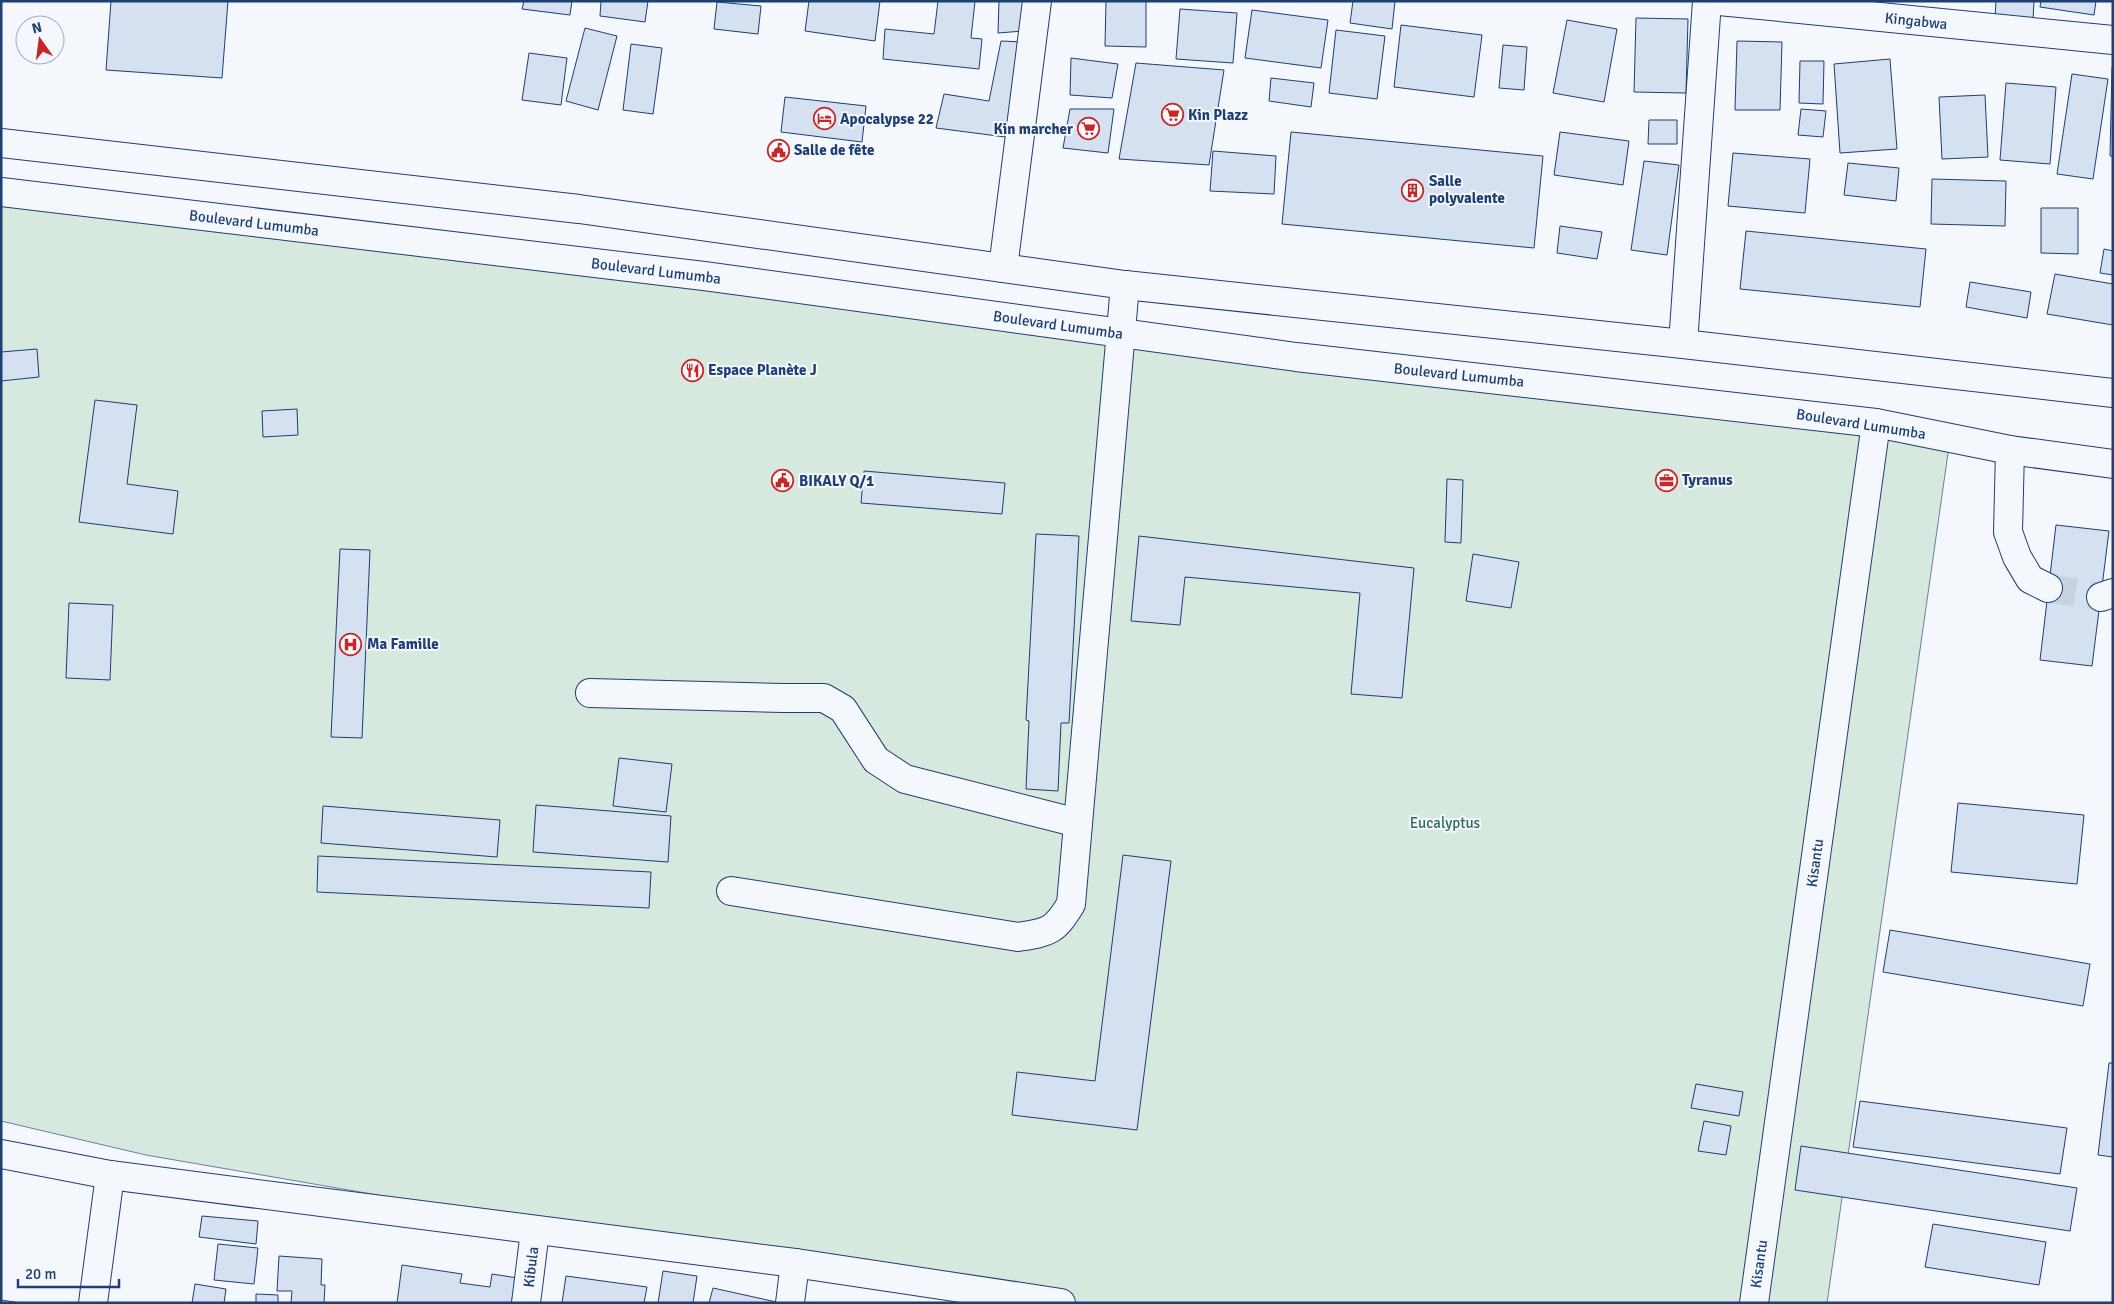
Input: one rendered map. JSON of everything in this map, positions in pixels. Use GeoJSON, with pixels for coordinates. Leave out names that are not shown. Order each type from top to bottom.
{"type":"FeatureCollection","features":[{"type":"Feature","properties":{"kind":"main road"},"geometry":{"type":"LineString","coordinates":[[1003,268],[1037,1]]}},
{"type":"Feature","properties":{"kind":"main road"},"geometry":{"type":"LineString","coordinates":[[1682,344],[1707,1]]}},
{"type":"Feature","properties":{"kind":"main road","name":"Kingabwa"},"geometry":{"type":"LineString","coordinates":[[1719,1],[2113,40]]}},
{"type":"Feature","properties":{"kind":"main road"},"geometry":{"type":"LineString","coordinates":[[1,143],[579,209],[1124,285],[1682,344],[2113,393]]}},
{"type":"Feature","properties":{"kind":"main road","name":"Boulevard Lumumba"},"geometry":{"type":"LineString","coordinates":[[1,192],[704,276],[1296,357],[1876,423],[2010,450],[2113,464]]}},
{"type":"Feature","properties":{"kind":"main road"},"geometry":{"type":"LineString","coordinates":[[731,891],[1018,937],[1044,933],[1060,923],[1071,904],[1124,285]]}},
{"type":"Feature","properties":{"kind":"main road","name":"Kisantu"},"geometry":{"type":"LineString","coordinates":[[1754,1303],[1876,423]]}},
{"type":"Feature","properties":{"kind":"main road"},"geometry":{"type":"LineString","coordinates":[[2010,450],[2008,532],[2017,557],[2030,579],[2048,588]]}},
{"type":"Feature","properties":{"kind":"main road"},"geometry":{"type":"LineString","coordinates":[[590,693],[824,698],[843,709],[876,760],[905,779],[1078,823]]}},
{"type":"Feature","properties":{"kind":"main road"},"geometry":{"type":"LineString","coordinates":[[1,1154],[110,1175],[795,1263],[960,1295],[1061,1303]]}},
{"type":"Feature","properties":{"kind":"main road"},"geometry":{"type":"LineString","coordinates":[[92,1303],[110,1175]]}},
{"type":"Feature","properties":{"kind":"main road","name":"Kibula"},"geometry":{"type":"LineString","coordinates":[[526,1303],[535,1231]]}},
{"type":"Feature","properties":{"kind":"main road"},"geometry":{"type":"LineString","coordinates":[[790,1303],[795,1263]]}},
{"type":"Feature","properties":{"kind":"green space","name":"Eucalyptus"},"geometry":{"type":"Polygon","coordinates":[[[1,192],[1951,432],[1827,1303],[1003,1303],[146,1155],[1,1121],[1,192]]]}},
{"type":"Feature","properties":{"kind":"building"},"geometry":{"type":"Polygon","coordinates":[[[111,1],[228,1],[222,78],[106,70],[111,1]]]}},
{"type":"Feature","properties":{"kind":"building"},"geometry":{"type":"Polygon","coordinates":[[[524,1],[572,1],[570,15],[522,9],[524,1]]]}},
{"type":"Feature","properties":{"kind":"building"},"geometry":{"type":"Polygon","coordinates":[[[601,1],[648,1],[645,22],[600,16],[601,1]]]}},
{"type":"Feature","properties":{"kind":"building"},"geometry":{"type":"Polygon","coordinates":[[[809,1],[880,1],[875,41],[805,31],[809,1]]]}},
{"type":"Feature","properties":{"kind":"building"},"geometry":{"type":"Polygon","coordinates":[[[938,1],[975,1],[971,38],[982,39],[979,69],[883,59],[885,29],[934,34],[938,1]]]}},
{"type":"Feature","properties":{"kind":"building"},"geometry":{"type":"Polygon","coordinates":[[[999,1],[1026,1],[1023,31],[998,33],[999,1]]]}},
{"type":"Feature","properties":{"kind":"building"},"geometry":{"type":"Polygon","coordinates":[[[1106,1],[1146,1],[1146,47],[1105,46],[1106,1]]]}},
{"type":"Feature","properties":{"kind":"building"},"geometry":{"type":"Polygon","coordinates":[[[1353,1],[1395,1],[1392,29],[1350,23],[1353,1]]]}},
{"type":"Feature","properties":{"kind":"building"},"geometry":{"type":"Polygon","coordinates":[[[1996,1],[2034,1],[2033,20],[1995,18],[1996,1]]]}},
{"type":"Feature","properties":{"kind":"building"},"geometry":{"type":"Polygon","coordinates":[[[2041,1],[2096,1],[2094,15],[2040,7],[2041,1]]]}},
{"type":"Feature","properties":{"kind":"building"},"geometry":{"type":"Polygon","coordinates":[[[717,2],[761,6],[758,34],[714,29],[717,2]]]}},
{"type":"Feature","properties":{"kind":"building"},"geometry":{"type":"Polygon","coordinates":[[[1180,9],[1237,13],[1233,63],[1176,59],[1180,9]]]}},
{"type":"Feature","properties":{"kind":"building"},"geometry":{"type":"Polygon","coordinates":[[[1252,10],[1328,20],[1321,68],[1245,58],[1252,10]]]}},
{"type":"Feature","properties":{"kind":"building"},"geometry":{"type":"Polygon","coordinates":[[[1636,18],[1688,19],[1686,93],[1634,92],[1636,18]]]}},
{"type":"Feature","properties":{"kind":"building"},"geometry":{"type":"Polygon","coordinates":[[[1567,20],[1617,29],[1604,102],[1553,93],[1567,20]]]}},
{"type":"Feature","properties":{"kind":"building"},"geometry":{"type":"Polygon","coordinates":[[[1401,25],[1482,35],[1474,97],[1394,87],[1401,25]]]}},
{"type":"Feature","properties":{"kind":"building"},"geometry":{"type":"Polygon","coordinates":[[[585,28],[617,36],[598,110],[566,101],[585,28]]]}},
{"type":"Feature","properties":{"kind":"building"},"geometry":{"type":"Polygon","coordinates":[[[1336,30],[1385,36],[1377,99],[1329,93],[1336,30]]]}},
{"type":"Feature","properties":{"kind":"building"},"geometry":{"type":"Polygon","coordinates":[[[1001,41],[1023,42],[1013,138],[936,128],[944,94],[989,101],[1001,41]]]}},
{"type":"Feature","properties":{"kind":"building"},"geometry":{"type":"Polygon","coordinates":[[[1737,41],[1782,42],[1780,110],[1735,110],[1737,41]]]}},
{"type":"Feature","properties":{"kind":"building"},"geometry":{"type":"Polygon","coordinates":[[[631,44],[662,48],[653,114],[623,110],[631,44]]]}},
{"type":"Feature","properties":{"kind":"building"},"geometry":{"type":"Polygon","coordinates":[[[1503,45],[1527,47],[1524,90],[1499,88],[1503,45]]]}},
{"type":"Feature","properties":{"kind":"building"},"geometry":{"type":"Polygon","coordinates":[[[529,53],[567,58],[561,105],[522,100],[529,53]]]}},
{"type":"Feature","properties":{"kind":"building"},"geometry":{"type":"Polygon","coordinates":[[[1071,58],[1118,64],[1112,98],[1070,95],[1071,58]]]}},
{"type":"Feature","properties":{"kind":"building"},"geometry":{"type":"Polygon","coordinates":[[[1890,59],[1897,149],[1840,153],[1834,64],[1890,59]]]}},
{"type":"Feature","properties":{"kind":"building"},"geometry":{"type":"Polygon","coordinates":[[[1800,61],[1824,61],[1823,104],[1799,103],[1800,61]]]}},
{"type":"Feature","properties":{"kind":"building","name":"Kin Plazz"},"geometry":{"type":"Polygon","coordinates":[[[1136,63],[1224,70],[1209,165],[1119,159],[1136,63]]]}},
{"type":"Feature","properties":{"kind":"building"},"geometry":{"type":"Polygon","coordinates":[[[2112,67],[2113,156],[2110,156],[2112,67]]]}},
{"type":"Feature","properties":{"kind":"building"},"geometry":{"type":"Polygon","coordinates":[[[2072,74],[2108,79],[2093,179],[2057,174],[2072,74]]]}},
{"type":"Feature","properties":{"kind":"building"},"geometry":{"type":"Polygon","coordinates":[[[1271,78],[1314,83],[1311,107],[1269,101],[1271,78]]]}},
{"type":"Feature","properties":{"kind":"building"},"geometry":{"type":"Polygon","coordinates":[[[2006,83],[2056,87],[2050,164],[2000,160],[2006,83]]]}},
{"type":"Feature","properties":{"kind":"building"},"geometry":{"type":"Polygon","coordinates":[[[1985,95],[1988,157],[1942,159],[1939,97],[1985,95]]]}},
{"type":"Feature","properties":{"kind":"building","name":"Apocalypse 22"},"geometry":{"type":"Polygon","coordinates":[[[785,97],[866,106],[862,142],[781,132],[785,97]]]}},
{"type":"Feature","properties":{"kind":"building","name":"Kin marcher"},"geometry":{"type":"Polygon","coordinates":[[[1070,109],[1114,109],[1108,153],[1063,148],[1070,109]]]}},
{"type":"Feature","properties":{"kind":"building"},"geometry":{"type":"Polygon","coordinates":[[[1801,109],[1826,111],[1823,137],[1798,135],[1801,109]]]}},
{"type":"Feature","properties":{"kind":"building"},"geometry":{"type":"Polygon","coordinates":[[[1649,120],[1677,120],[1677,144],[1648,144],[1649,120]]]}},
{"type":"Feature","properties":{"kind":"building","name":"Salle polyvalente"},"geometry":{"type":"Polygon","coordinates":[[[1291,132],[1543,156],[1534,248],[1282,224],[1291,132]]]}},
{"type":"Feature","properties":{"kind":"building"},"geometry":{"type":"Polygon","coordinates":[[[1560,132],[1629,141],[1623,185],[1554,175],[1560,132]]]}},
{"type":"Feature","properties":{"kind":"building"},"geometry":{"type":"Polygon","coordinates":[[[1213,151],[1276,156],[1274,194],[1210,191],[1213,151]]]}},
{"type":"Feature","properties":{"kind":"building"},"geometry":{"type":"Polygon","coordinates":[[[1733,153],[1810,159],[1805,213],[1728,206],[1733,153]]]}},
{"type":"Feature","properties":{"kind":"building"},"geometry":{"type":"Polygon","coordinates":[[[1644,161],[1679,165],[1667,255],[1631,250],[1644,161]]]}},
{"type":"Feature","properties":{"kind":"building"},"geometry":{"type":"Polygon","coordinates":[[[1848,163],[1899,168],[1896,201],[1844,195],[1848,163]]]}},
{"type":"Feature","properties":{"kind":"building"},"geometry":{"type":"Polygon","coordinates":[[[1932,179],[2006,181],[2005,226],[1931,224],[1932,179]]]}},
{"type":"Feature","properties":{"kind":"building"},"geometry":{"type":"Polygon","coordinates":[[[2041,208],[2078,208],[2078,254],[2041,253],[2041,208]]]}},
{"type":"Feature","properties":{"kind":"building"},"geometry":{"type":"Polygon","coordinates":[[[1560,226],[1602,232],[1597,259],[1557,253],[1560,226]]]}},
{"type":"Feature","properties":{"kind":"building"},"geometry":{"type":"Polygon","coordinates":[[[1746,231],[1926,249],[1920,307],[1740,289],[1746,231]]]}},
{"type":"Feature","properties":{"kind":"building"},"geometry":{"type":"Polygon","coordinates":[[[2104,249],[2113,251],[2113,275],[2100,273],[2104,249]]]}},
{"type":"Feature","properties":{"kind":"building"},"geometry":{"type":"Polygon","coordinates":[[[2055,274],[2113,284],[2113,325],[2047,314],[2055,274]]]}},
{"type":"Feature","properties":{"kind":"building"},"geometry":{"type":"Polygon","coordinates":[[[1970,282],[2031,292],[2027,318],[1966,307],[1970,282]]]}},
{"type":"Feature","properties":{"kind":"building"},"geometry":{"type":"Polygon","coordinates":[[[37,349],[39,377],[1,381],[1,352],[37,349]]]}},
{"type":"Feature","properties":{"kind":"building"},"geometry":{"type":"Polygon","coordinates":[[[95,400],[137,405],[127,484],[178,491],[173,534],[79,522],[95,400]]]}},
{"type":"Feature","properties":{"kind":"building"},"geometry":{"type":"Polygon","coordinates":[[[297,409],[298,435],[263,437],[262,411],[297,409]]]}},
{"type":"Feature","properties":{"kind":"building"},"geometry":{"type":"Polygon","coordinates":[[[864,471],[1005,483],[1002,514],[861,503],[864,471]]]}},
{"type":"Feature","properties":{"kind":"building"},"geometry":{"type":"Polygon","coordinates":[[[1447,479],[1463,480],[1461,543],[1445,542],[1447,479]]]}},
{"type":"Feature","properties":{"kind":"building"},"geometry":{"type":"Polygon","coordinates":[[[2056,525],[2109,531],[2092,666],[2040,660],[2056,525]]]}},
{"type":"Feature","properties":{"kind":"building"},"geometry":{"type":"Polygon","coordinates":[[[1036,534],[1079,536],[1069,723],[1061,723],[1058,791],[1026,789],[1029,721],[1026,720],[1036,534]]]}},
{"type":"Feature","properties":{"kind":"building"},"geometry":{"type":"Polygon","coordinates":[[[1139,536],[1414,568],[1402,698],[1351,694],[1360,593],[1185,577],[1180,625],[1131,621],[1139,536]]]}},
{"type":"Feature","properties":{"kind":"building","name":"Ma Famille"},"geometry":{"type":"Polygon","coordinates":[[[340,549],[370,550],[362,738],[331,737],[340,549]]]}},
{"type":"Feature","properties":{"kind":"building"},"geometry":{"type":"Polygon","coordinates":[[[1473,554],[1519,562],[1511,608],[1466,601],[1473,554]]]}},
{"type":"Feature","properties":{"kind":"building"},"geometry":{"type":"Polygon","coordinates":[[[69,603],[113,605],[110,680],[66,678],[69,603]]]}},
{"type":"Feature","properties":{"kind":"building"},"geometry":{"type":"Polygon","coordinates":[[[619,758],[672,764],[666,812],[613,806],[619,758]]]}},
{"type":"Feature","properties":{"kind":"building"},"geometry":{"type":"Polygon","coordinates":[[[1958,803],[2084,815],[2077,884],[1951,872],[1958,803]]]}},
{"type":"Feature","properties":{"kind":"building"},"geometry":{"type":"Polygon","coordinates":[[[536,805],[671,816],[668,862],[533,852],[536,805]]]}},
{"type":"Feature","properties":{"kind":"building"},"geometry":{"type":"Polygon","coordinates":[[[323,806],[500,820],[497,857],[321,843],[323,806]]]}},
{"type":"Feature","properties":{"kind":"building"},"geometry":{"type":"Polygon","coordinates":[[[1123,855],[1171,861],[1137,1130],[1012,1115],[1017,1072],[1095,1081],[1123,855]]]}},
{"type":"Feature","properties":{"kind":"building"},"geometry":{"type":"Polygon","coordinates":[[[318,856],[651,872],[649,908],[317,892],[318,856]]]}},
{"type":"Feature","properties":{"kind":"building"},"geometry":{"type":"Polygon","coordinates":[[[1890,930],[2090,964],[2083,1006],[1883,972],[1890,930]]]}},
{"type":"Feature","properties":{"kind":"building"},"geometry":{"type":"Polygon","coordinates":[[[2109,1063],[2113,1063],[2113,1157],[2098,1155],[2109,1063]]]}},
{"type":"Feature","properties":{"kind":"building"},"geometry":{"type":"Polygon","coordinates":[[[1696,1084],[1743,1092],[1739,1116],[1691,1108],[1696,1084]]]}},
{"type":"Feature","properties":{"kind":"building"},"geometry":{"type":"Polygon","coordinates":[[[1860,1101],[2067,1128],[2060,1174],[1853,1147],[1860,1101]]]}},
{"type":"Feature","properties":{"kind":"building"},"geometry":{"type":"Polygon","coordinates":[[[1704,1121],[1731,1126],[1726,1155],[1698,1151],[1704,1121]]]}},
{"type":"Feature","properties":{"kind":"building"},"geometry":{"type":"Polygon","coordinates":[[[1801,1146],[2077,1188],[2070,1231],[1795,1190],[1801,1146]]]}},
{"type":"Feature","properties":{"kind":"building"},"geometry":{"type":"Polygon","coordinates":[[[202,1216],[258,1221],[256,1244],[199,1237],[202,1216]]]}},
{"type":"Feature","properties":{"kind":"building"},"geometry":{"type":"Polygon","coordinates":[[[1933,1224],[2046,1242],[2039,1285],[1925,1267],[1933,1224]]]}},
{"type":"Feature","properties":{"kind":"building"},"geometry":{"type":"Polygon","coordinates":[[[218,1244],[258,1248],[254,1284],[214,1280],[218,1244]]]}},
{"type":"Feature","properties":{"kind":"building"},"geometry":{"type":"Polygon","coordinates":[[[279,1256],[322,1259],[321,1285],[325,1285],[324,1303],[291,1303],[292,1291],[277,1291],[279,1256]]]}},
{"type":"Feature","properties":{"kind":"building"},"geometry":{"type":"Polygon","coordinates":[[[402,1265],[462,1274],[460,1283],[490,1287],[492,1274],[524,1279],[520,1303],[397,1303],[402,1265]]]}},
{"type":"Feature","properties":{"kind":"building"},"geometry":{"type":"Polygon","coordinates":[[[663,1271],[697,1276],[693,1303],[658,1303],[663,1271]]]}},
{"type":"Feature","properties":{"kind":"building"},"geometry":{"type":"Polygon","coordinates":[[[566,1276],[647,1287],[644,1303],[562,1303],[566,1276]]]}},
{"type":"Feature","properties":{"kind":"building"},"geometry":{"type":"Polygon","coordinates":[[[195,1284],[226,1289],[224,1303],[192,1303],[195,1284]]]}},
{"type":"Feature","properties":{"kind":"building"},"geometry":{"type":"Polygon","coordinates":[[[713,1288],[781,1303],[709,1303],[713,1288]]]}},
{"type":"Feature","properties":{"kind":"building"},"geometry":{"type":"Polygon","coordinates":[[[256,1294],[278,1295],[278,1303],[256,1303],[256,1294]]]}},
{"type":"Feature","properties":{"kind":"building"},"geometry":{"type":"Polygon","coordinates":[[[1,1300],[21,1303],[1,1303],[1,1300]]]}},
{"type":"Feature","properties":{"kind":"tunnel"},"geometry":{"type":"LineString","coordinates":[[2048,588],[2101,597]]}},
{"type":"Feature","properties":{"kind":"place","name":"Kin Plazz"},"geometry":{"type":"Point","coordinates":[1172,115]}},
{"type":"Feature","properties":{"kind":"place","name":"Apocalypse 22"},"geometry":{"type":"Point","coordinates":[824,119]}},
{"type":"Feature","properties":{"kind":"place","name":"Kin marcher"},"geometry":{"type":"Point","coordinates":[1089,129]}},
{"type":"Feature","properties":{"kind":"place","name":"Salle de fête"},"geometry":{"type":"Point","coordinates":[778,150]}},
{"type":"Feature","properties":{"kind":"place","name":"Salle polyvalente"},"geometry":{"type":"Point","coordinates":[1413,190]}},
{"type":"Feature","properties":{"kind":"place","name":"Espace Planète J"},"geometry":{"type":"Point","coordinates":[692,370]}},
{"type":"Feature","properties":{"kind":"place","name":"Tyranus"},"geometry":{"type":"Point","coordinates":[1666,480]}},
{"type":"Feature","properties":{"kind":"place","name":"BIKALY Q/1"},"geometry":{"type":"Point","coordinates":[783,481]}},
{"type":"Feature","properties":{"kind":"place","name":"Ma Famille"},"geometry":{"type":"Point","coordinates":[351,644]}}]}
